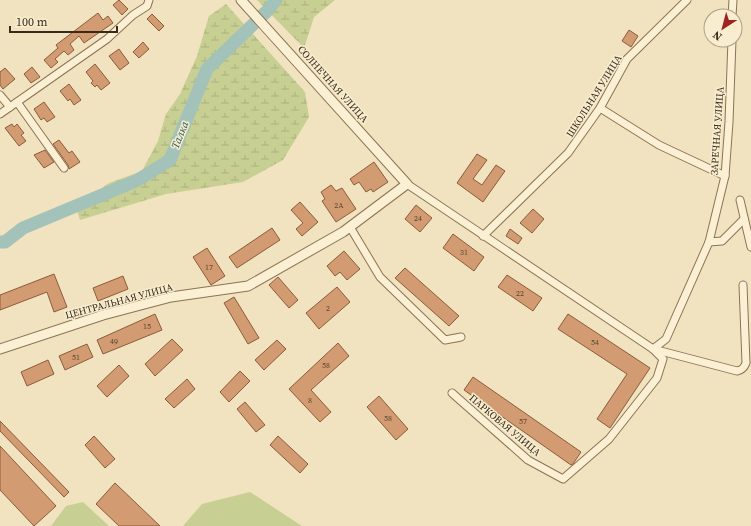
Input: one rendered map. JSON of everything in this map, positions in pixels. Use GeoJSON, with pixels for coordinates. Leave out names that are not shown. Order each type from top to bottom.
{"type":"FeatureCollection","features":[{"type":"Feature","properties":{"kind":"street"},"geometry":{"type":"LineString","coordinates":[[0,114],[107,39],[133,15],[147,6],[149,0]]}},
{"type":"Feature","properties":{"kind":"street","name":"СОЛНЕЧНАЯ УЛИЦА"},"geometry":{"type":"LineString","coordinates":[[241,0],[407,184]]}},
{"type":"Feature","properties":{"kind":"street","name":"ШКОЛЬНАЯ УЛИЦА"},"geometry":{"type":"LineString","coordinates":[[483,236],[568,153],[600,108],[628,59],[687,0]]}},
{"type":"Feature","properties":{"kind":"street","name":"ЗАРЕЧНАЯ УЛИЦА"},"geometry":{"type":"LineString","coordinates":[[653,349],[666,339],[709,242],[725,176],[732,48]]}},
{"type":"Feature","properties":{"kind":"street"},"geometry":{"type":"LineString","coordinates":[[0,95],[10,107]]}},
{"type":"Feature","properties":{"kind":"street"},"geometry":{"type":"LineString","coordinates":[[17,102],[64,168]]}},
{"type":"Feature","properties":{"kind":"street"},"geometry":{"type":"LineString","coordinates":[[600,108],[659,145],[725,176]]}},
{"type":"Feature","properties":{"kind":"street","name":"ЦЕНТРАЛЬНАЯ УЛИЦА"},"geometry":{"type":"LineString","coordinates":[[0,349],[103,315],[171,297],[248,286],[327,242],[350,227],[407,184]]}},
{"type":"Feature","properties":{"kind":"street","name":"ПАРКОВАЯ УЛИЦА"},"geometry":{"type":"LineString","coordinates":[[407,184],[653,349],[663,359],[657,378],[609,439],[563,479],[528,460],[452,393]]}},
{"type":"Feature","properties":{"kind":"street"},"geometry":{"type":"LineString","coordinates":[[740,200],[751,248]]}},
{"type":"Feature","properties":{"kind":"street"},"geometry":{"type":"LineString","coordinates":[[709,242],[722,241],[744,220]]}},
{"type":"Feature","properties":{"kind":"street"},"geometry":{"type":"LineString","coordinates":[[350,227],[380,277],[445,340],[461,337]]}},
{"type":"Feature","properties":{"kind":"street","name":"ПАРКОВАЯ УЛИЦА"},"geometry":{"type":"LineString","coordinates":[[653,349],[736,371],[741,370],[745,367],[746,362],[743,285]]}},
{"type":"Feature","properties":{"kind":"green space"},"geometry":{"type":"Polygon","coordinates":[[[257,0],[335,0],[314,17],[304,48],[257,0]]]}},
{"type":"Feature","properties":{"kind":"green space"},"geometry":{"type":"Polygon","coordinates":[[[226,4],[305,92],[309,117],[283,160],[243,182],[166,194],[80,220],[76,207],[109,183],[142,171],[158,141],[166,114],[180,94],[197,56],[209,16],[226,4]]]}},
{"type":"Feature","properties":{"kind":"green space"},"geometry":{"type":"Polygon","coordinates":[[[250,492],[302,526],[183,526],[202,504],[250,492]]]}},
{"type":"Feature","properties":{"kind":"green space"},"geometry":{"type":"Polygon","coordinates":[[[83,502],[109,526],[51,526],[66,506],[83,502]]]}},
{"type":"Feature","properties":{"kind":"building"},"geometry":{"type":"Polygon","coordinates":[[[119,0],[128,9],[122,15],[113,5],[119,0]]]}},
{"type":"Feature","properties":{"kind":"building"},"geometry":{"type":"Polygon","coordinates":[[[98,13],[103,20],[108,16],[113,23],[84,43],[79,36],[70,44],[74,50],[68,55],[64,51],[55,59],[58,62],[51,68],[44,60],[58,48],[56,45],[98,13]]]}},
{"type":"Feature","properties":{"kind":"building"},"geometry":{"type":"Polygon","coordinates":[[[152,14],[164,26],[159,31],[147,19],[152,14]]]}},
{"type":"Feature","properties":{"kind":"building"},"geometry":{"type":"Polygon","coordinates":[[[629,30],[638,36],[631,47],[622,41],[629,30]]]}},
{"type":"Feature","properties":{"kind":"building"},"geometry":{"type":"Polygon","coordinates":[[[143,42],[149,49],[139,58],[133,52],[143,42]]]}},
{"type":"Feature","properties":{"kind":"building"},"geometry":{"type":"Polygon","coordinates":[[[119,49],[129,63],[120,70],[109,56],[119,49]]]}},
{"type":"Feature","properties":{"kind":"building"},"geometry":{"type":"Polygon","coordinates":[[[95,64],[110,83],[101,90],[97,85],[95,87],[91,83],[93,81],[86,72],[95,64]]]}},
{"type":"Feature","properties":{"kind":"building"},"geometry":{"type":"Polygon","coordinates":[[[32,67],[40,77],[31,83],[24,74],[32,67]]]}},
{"type":"Feature","properties":{"kind":"building"},"geometry":{"type":"Polygon","coordinates":[[[5,68],[15,79],[3,89],[0,85],[0,72],[5,68]]]}},
{"type":"Feature","properties":{"kind":"building"},"geometry":{"type":"Polygon","coordinates":[[[69,84],[81,100],[74,105],[70,99],[68,101],[60,91],[69,84]]]}},
{"type":"Feature","properties":{"kind":"building"},"geometry":{"type":"Polygon","coordinates":[[[44,102],[55,117],[47,122],[44,118],[41,120],[34,109],[44,102]]]}},
{"type":"Feature","properties":{"kind":"building"},"geometry":{"type":"Polygon","coordinates":[[[12,124],[14,127],[17,124],[24,133],[21,135],[26,141],[19,146],[5,128],[12,124]]]}},
{"type":"Feature","properties":{"kind":"building"},"geometry":{"type":"Polygon","coordinates":[[[59,140],[69,153],[72,151],[80,162],[69,169],[68,165],[53,144],[59,140]]]}},
{"type":"Feature","properties":{"kind":"building"},"geometry":{"type":"Polygon","coordinates":[[[45,150],[54,162],[44,168],[34,155],[45,150]]]}},
{"type":"Feature","properties":{"kind":"building"},"geometry":{"type":"Polygon","coordinates":[[[477,154],[487,160],[473,179],[482,185],[496,165],[505,171],[483,202],[457,183],[477,154]]]}},
{"type":"Feature","properties":{"kind":"building"},"geometry":{"type":"Polygon","coordinates":[[[374,162],[388,182],[373,192],[371,189],[366,192],[359,182],[354,185],[350,179],[374,162]]]}},
{"type":"Feature","properties":{"kind":"building"},"geometry":{"type":"Polygon","coordinates":[[[331,185],[336,191],[342,188],[356,209],[336,222],[322,201],[325,199],[321,192],[331,185]]]}},
{"type":"Feature","properties":{"kind":"building"},"geometry":{"type":"Polygon","coordinates":[[[300,202],[318,222],[302,236],[296,229],[303,223],[291,210],[300,202]]]}},
{"type":"Feature","properties":{"kind":"building"},"geometry":{"type":"Polygon","coordinates":[[[416,205],[432,218],[420,232],[405,219],[416,205]]]}},
{"type":"Feature","properties":{"kind":"building"},"geometry":{"type":"Polygon","coordinates":[[[533,209],[544,219],[532,233],[520,223],[533,209]]]}},
{"type":"Feature","properties":{"kind":"building"},"geometry":{"type":"Polygon","coordinates":[[[272,228],[280,240],[237,268],[229,257],[272,228]]]}},
{"type":"Feature","properties":{"kind":"building"},"geometry":{"type":"Polygon","coordinates":[[[510,229],[522,238],[518,244],[506,236],[510,229]]]}},
{"type":"Feature","properties":{"kind":"building"},"geometry":{"type":"Polygon","coordinates":[[[453,234],[484,257],[474,271],[443,248],[453,234]]]}},
{"type":"Feature","properties":{"kind":"building"},"geometry":{"type":"Polygon","coordinates":[[[207,248],[225,276],[211,285],[193,257],[207,248]]]}},
{"type":"Feature","properties":{"kind":"building"},"geometry":{"type":"Polygon","coordinates":[[[344,251],[360,269],[347,280],[340,272],[335,276],[327,266],[344,251]]]}},
{"type":"Feature","properties":{"kind":"building"},"geometry":{"type":"Polygon","coordinates":[[[405,268],[459,316],[449,326],[395,278],[405,268]]]}},
{"type":"Feature","properties":{"kind":"building"},"geometry":{"type":"Polygon","coordinates":[[[54,274],[67,307],[54,312],[47,292],[0,310],[0,295],[54,274]]]}},
{"type":"Feature","properties":{"kind":"building"},"geometry":{"type":"Polygon","coordinates":[[[507,275],[542,298],[533,311],[498,287],[507,275]]]}},
{"type":"Feature","properties":{"kind":"building"},"geometry":{"type":"Polygon","coordinates":[[[123,276],[128,289],[98,301],[93,288],[123,276]]]}},
{"type":"Feature","properties":{"kind":"building"},"geometry":{"type":"Polygon","coordinates":[[[278,277],[298,300],[289,308],[269,285],[278,277]]]}},
{"type":"Feature","properties":{"kind":"building"},"geometry":{"type":"Polygon","coordinates":[[[337,287],[350,302],[319,329],[306,313],[337,287]]]}},
{"type":"Feature","properties":{"kind":"building"},"geometry":{"type":"Polygon","coordinates":[[[234,297],[259,338],[248,344],[224,303],[234,297]]]}},
{"type":"Feature","properties":{"kind":"building"},"geometry":{"type":"Polygon","coordinates":[[[155,314],[162,330],[103,354],[97,340],[155,314]]]}},
{"type":"Feature","properties":{"kind":"building"},"geometry":{"type":"Polygon","coordinates":[[[568,314],[650,368],[610,428],[597,419],[627,374],[558,329],[568,314]]]}},
{"type":"Feature","properties":{"kind":"building"},"geometry":{"type":"Polygon","coordinates":[[[172,339],[183,350],[155,376],[145,364],[172,339]]]}},
{"type":"Feature","properties":{"kind":"building"},"geometry":{"type":"Polygon","coordinates":[[[277,340],[286,349],[264,370],[255,360],[277,340]]]}},
{"type":"Feature","properties":{"kind":"building"},"geometry":{"type":"Polygon","coordinates":[[[338,343],[349,356],[311,390],[331,412],[320,422],[289,389],[338,343]]]}},
{"type":"Feature","properties":{"kind":"building"},"geometry":{"type":"Polygon","coordinates":[[[87,344],[93,357],[65,370],[59,356],[87,344]]]}},
{"type":"Feature","properties":{"kind":"building"},"geometry":{"type":"Polygon","coordinates":[[[48,360],[54,374],[27,386],[21,372],[48,360]]]}},
{"type":"Feature","properties":{"kind":"building"},"geometry":{"type":"Polygon","coordinates":[[[119,365],[129,376],[107,397],[97,386],[119,365]]]}},
{"type":"Feature","properties":{"kind":"building"},"geometry":{"type":"Polygon","coordinates":[[[240,371],[250,381],[229,402],[220,392],[240,371]]]}},
{"type":"Feature","properties":{"kind":"building"},"geometry":{"type":"Polygon","coordinates":[[[473,377],[581,452],[573,464],[571,465],[464,390],[473,377]]]}},
{"type":"Feature","properties":{"kind":"building"},"geometry":{"type":"Polygon","coordinates":[[[187,379],[195,389],[174,408],[165,399],[187,379]]]}},
{"type":"Feature","properties":{"kind":"building"},"geometry":{"type":"Polygon","coordinates":[[[379,396],[408,429],[396,440],[367,407],[379,396]]]}},
{"type":"Feature","properties":{"kind":"building"},"geometry":{"type":"Polygon","coordinates":[[[245,402],[265,425],[256,432],[237,409],[245,402]]]}},
{"type":"Feature","properties":{"kind":"building"},"geometry":{"type":"Polygon","coordinates":[[[0,421],[69,492],[64,497],[0,431],[0,421]]]}},
{"type":"Feature","properties":{"kind":"building"},"geometry":{"type":"Polygon","coordinates":[[[94,436],[115,459],[105,468],[85,445],[94,436]]]}},
{"type":"Feature","properties":{"kind":"building"},"geometry":{"type":"Polygon","coordinates":[[[278,436],[308,464],[300,473],[270,445],[278,436]]]}},
{"type":"Feature","properties":{"kind":"building"},"geometry":{"type":"Polygon","coordinates":[[[0,446],[56,506],[34,526],[0,490],[0,446]]]}},
{"type":"Feature","properties":{"kind":"building"},"geometry":{"type":"Polygon","coordinates":[[[115,483],[160,526],[119,526],[96,504],[115,483]]]}},
{"type":"Feature","properties":{"kind":"waterway","name":"Талка"},"geometry":{"type":"LineString","coordinates":[[0,242],[5,242],[23,228],[138,180],[170,160],[207,69],[267,11],[276,0]]}}]}
